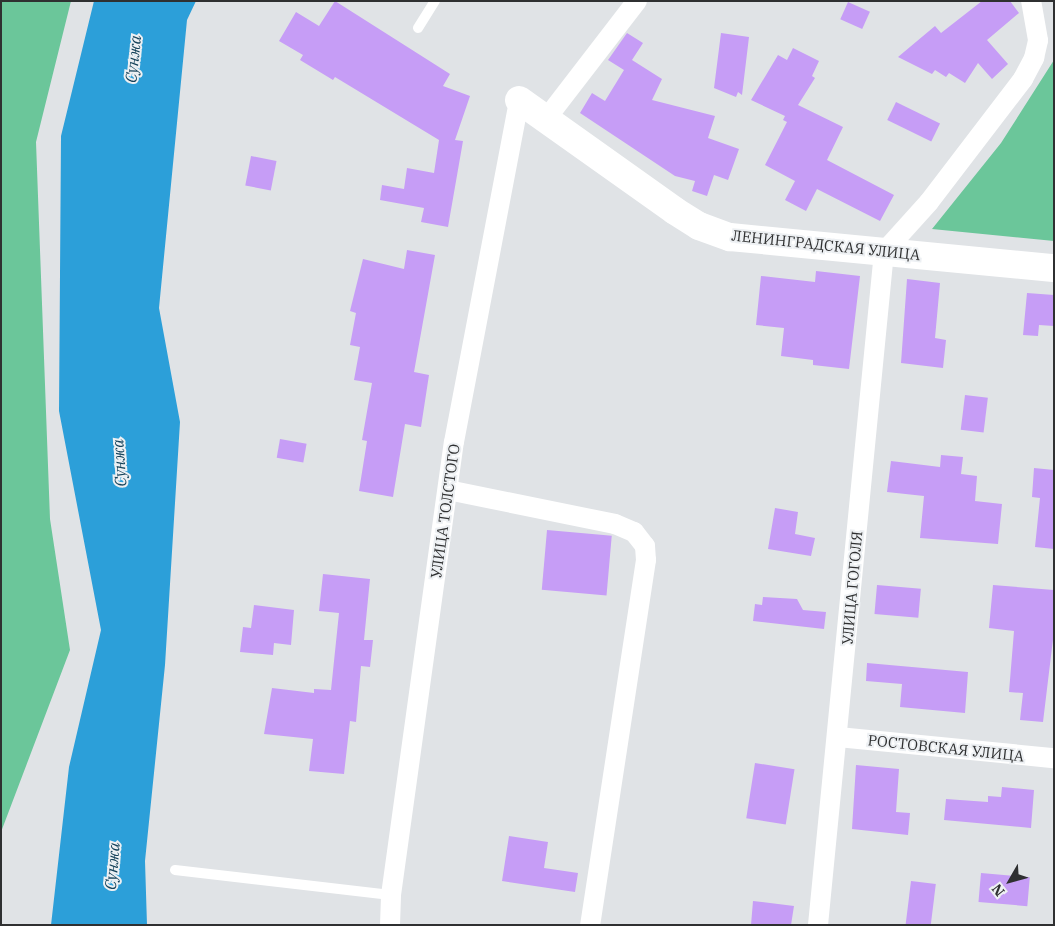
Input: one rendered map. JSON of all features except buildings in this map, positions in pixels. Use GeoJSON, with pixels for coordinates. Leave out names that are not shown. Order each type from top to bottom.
{"type":"FeatureCollection","features":[{"type":"Feature","properties":{"kind":"main road","name":"ЛЕНИНГРАДСКАЯ УЛИЦА"},"geometry":{"type":"LineString","coordinates":[[519,100],[700,226],[730,237],[1054,268]]}},
{"type":"Feature","properties":{"kind":"street"},"geometry":{"type":"LineString","coordinates":[[546,119],[638,1]]}},
{"type":"Feature","properties":{"kind":"street"},"geometry":{"type":"LineString","coordinates":[[884,252],[928,202],[1024,78],[1034,58],[1038,40],[1031,1]]}},
{"type":"Feature","properties":{"kind":"street","name":"УЛИЦА ТОЛСТОГО"},"geometry":{"type":"LineString","coordinates":[[390,925],[391,895],[448,490],[519,100]]}},
{"type":"Feature","properties":{"kind":"street","name":"УЛИЦА ГОГОЛЯ"},"geometry":{"type":"LineString","coordinates":[[818,925],[838,737],[884,252]]}},
{"type":"Feature","properties":{"kind":"street"},"geometry":{"type":"LineString","coordinates":[[448,490],[615,524],[634,532],[645,546],[646,560],[590,925]]}},
{"type":"Feature","properties":{"kind":"street","name":"РОСТОВСКАЯ УЛИЦА"},"geometry":{"type":"LineString","coordinates":[[838,737],[1054,758]]}},
{"type":"Feature","properties":{"kind":"lane"},"geometry":{"type":"LineString","coordinates":[[418,28],[436,1]]}},
{"type":"Feature","properties":{"kind":"lane"},"geometry":{"type":"LineString","coordinates":[[175,870],[391,895]]}},
{"type":"Feature","properties":{"kind":"green space"},"geometry":{"type":"Polygon","coordinates":[[[1,1],[71,1],[36,142],[50,519],[70,650],[1,832],[1,1]]]}},
{"type":"Feature","properties":{"kind":"green space"},"geometry":{"type":"Polygon","coordinates":[[[1054,60],[1054,241],[932,229],[1001,143],[1054,60]]]}},
{"type":"Feature","properties":{"kind":"water","name":"Сунжа"},"geometry":{"type":"Polygon","coordinates":[[[94,1],[196,1],[187,20],[159,308],[180,422],[165,665],[145,861],[147,925],[51,925],[69,767],[101,630],[59,411],[61,136],[94,1]]]}}]}
